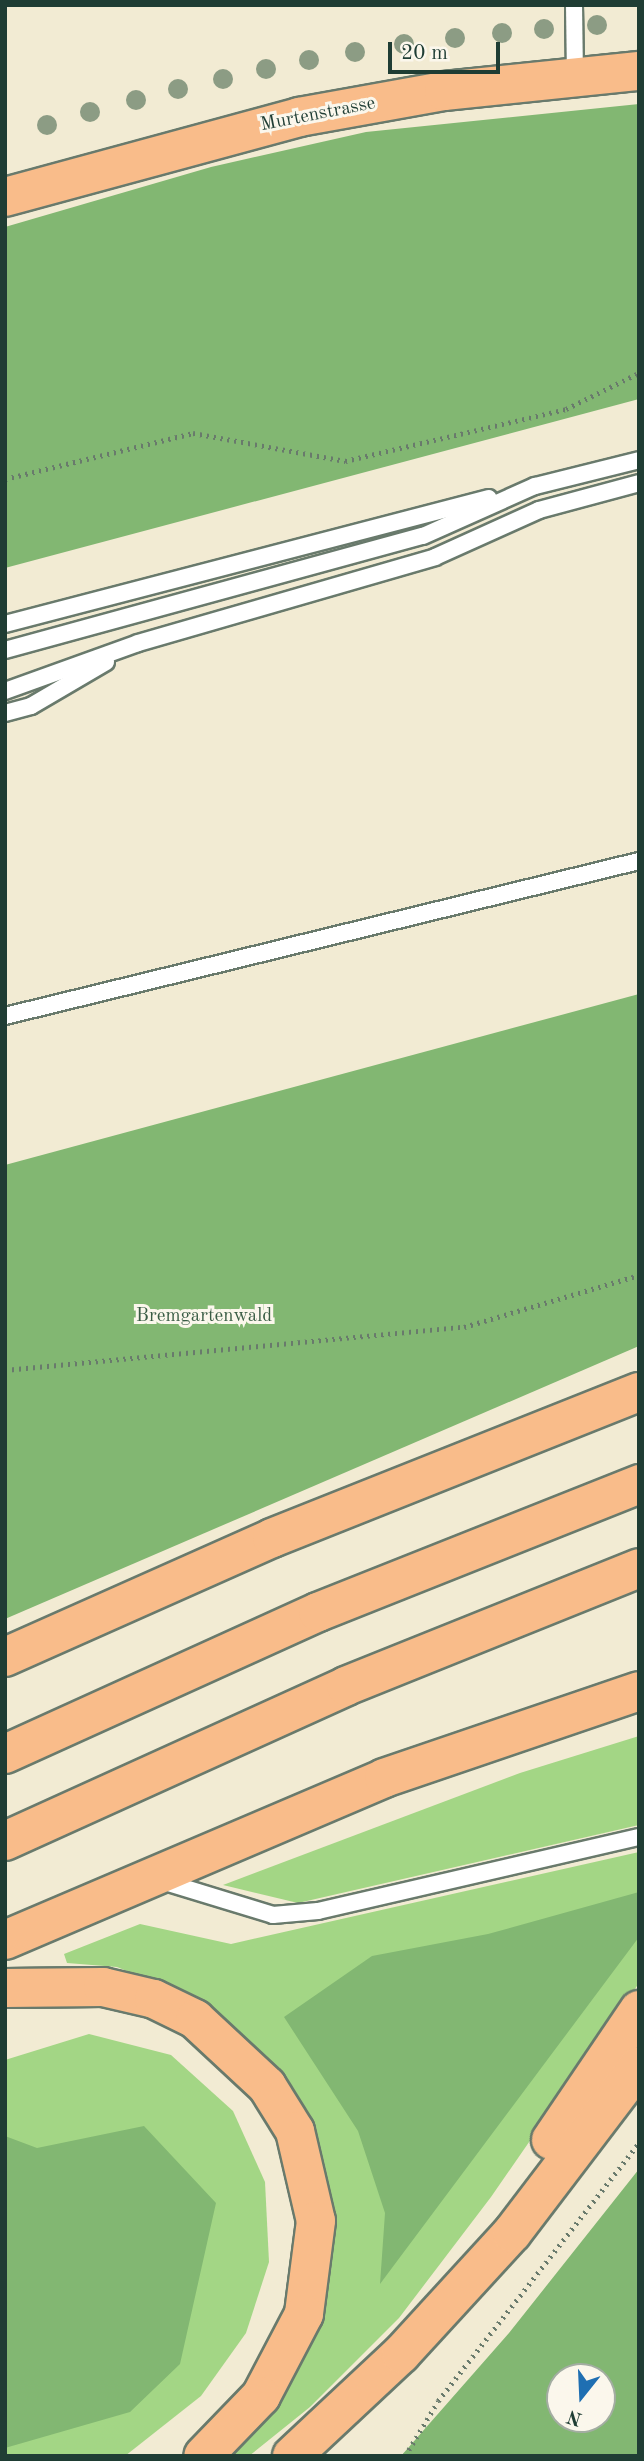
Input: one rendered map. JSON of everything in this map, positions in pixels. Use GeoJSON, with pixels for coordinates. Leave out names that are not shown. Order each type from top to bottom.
{"type":"FeatureCollection","features":[{"type":"Feature","properties":{"kind":"main road","name":"Murtenstrasse"},"geometry":{"type":"LineString","coordinates":[[5,197],[299,117],[575,75],[639,71]]}},
{"type":"Feature","properties":{"kind":"main road"},"geometry":{"type":"LineString","coordinates":[[5,1657],[284,1532],[639,1392]]}},
{"type":"Feature","properties":{"kind":"main road"},"geometry":{"type":"LineString","coordinates":[[5,1754],[318,1612],[639,1484]]}},
{"type":"Feature","properties":{"kind":"main road"},"geometry":{"type":"LineString","coordinates":[[5,1841],[346,1686],[639,1568]]}},
{"type":"Feature","properties":{"kind":"main road"},"geometry":{"type":"LineString","coordinates":[[5,1940],[146,1876],[384,1779],[639,1691]]}},
{"type":"Feature","properties":{"kind":"main road"},"geometry":{"type":"LineString","coordinates":[[5,1988],[103,1987],[184,2014],[232,2048],[267,2086],[295,2130],[316,2221],[304,2314],[261,2396],[203,2456]]}},
{"type":"Feature","properties":{"kind":"main road"},"geometry":{"type":"LineString","coordinates":[[401,2354],[639,2010]]}},
{"type":"Feature","properties":{"kind":"main road"},"geometry":{"type":"LineString","coordinates":[[292,2456],[401,2354],[512,2233],[639,2066]]}},
{"type":"Feature","properties":{"kind":"lane"},"geometry":{"type":"LineString","coordinates":[[574,5],[575,75]]}},
{"type":"Feature","properties":{"kind":"lane"},"geometry":{"type":"LineString","coordinates":[[5,624],[639,460]]}},
{"type":"Feature","properties":{"kind":"lane"},"geometry":{"type":"LineString","coordinates":[[5,691],[138,643],[435,557],[539,510],[639,483]]}},
{"type":"Feature","properties":{"kind":"lane"},"geometry":{"type":"LineString","coordinates":[[5,650],[423,536],[536,486]]}},
{"type":"Feature","properties":{"kind":"lane"},"geometry":{"type":"LineString","coordinates":[[5,713],[31,706],[138,643]]}},
{"type":"Feature","properties":{"kind":"lane"},"geometry":{"type":"LineString","coordinates":[[5,1016],[639,861]]}},
{"type":"Feature","properties":{"kind":"lane"},"geometry":{"type":"LineString","coordinates":[[146,1876],[273,1915],[318,1912],[639,1837]]}},
{"type":"Feature","properties":{"kind":"path"},"geometry":{"type":"LineString","coordinates":[[5,479],[193,433],[345,461],[566,409],[639,373]]}},
{"type":"Feature","properties":{"kind":"path"},"geometry":{"type":"LineString","coordinates":[[5,1370],[464,1327],[639,1275]]}},
{"type":"Feature","properties":{"kind":"path"},"geometry":{"type":"LineString","coordinates":[[405,2456],[438,2401],[639,2143]]}},
{"type":"Feature","properties":{"kind":"green space"},"geometry":{"type":"Polygon","coordinates":[[[639,104],[639,399],[5,568],[5,227],[211,167],[366,132],[639,104]]]}},
{"type":"Feature","properties":{"kind":"green space","name":"Bremgartenwald"},"geometry":{"type":"Polygon","coordinates":[[[639,994],[639,1346],[5,1619],[5,1165],[639,994]]]}},
{"type":"Feature","properties":{"kind":"green space"},"geometry":{"type":"Polygon","coordinates":[[[639,1736],[639,1825],[298,1903],[223,1885],[520,1773],[639,1736]]]}},
{"type":"Feature","properties":{"kind":"green space"},"geometry":{"type":"Polygon","coordinates":[[[639,1852],[639,1983],[491,2197],[399,2318],[310,2407],[249,2456],[225,2456],[267,2414],[311,2343],[329,2281],[335,2217],[312,2135],[272,2064],[198,2000],[117,1967],[67,1963],[64,1954],[140,1924],[231,1944],[639,1852]]]}},
{"type":"Feature","properties":{"kind":"green space"},"geometry":{"type":"Polygon","coordinates":[[[639,1892],[639,1937],[380,2284],[385,2213],[358,2131],[284,2017],[372,1956],[488,1934],[639,1892]]]}},
{"type":"Feature","properties":{"kind":"green space"},"geometry":{"type":"Polygon","coordinates":[[[89,2034],[171,2055],[233,2111],[265,2182],[269,2262],[246,2333],[201,2396],[125,2456],[5,2456],[5,2060],[89,2034]]]}},
{"type":"Feature","properties":{"kind":"green space"},"geometry":{"type":"Polygon","coordinates":[[[144,2126],[216,2203],[180,2364],[130,2412],[5,2448],[5,2136],[37,2148],[144,2126]]]}},
{"type":"Feature","properties":{"kind":"green space"},"geometry":{"type":"Polygon","coordinates":[[[639,2169],[639,2456],[401,2456],[509,2333],[639,2169]]]}}]}
